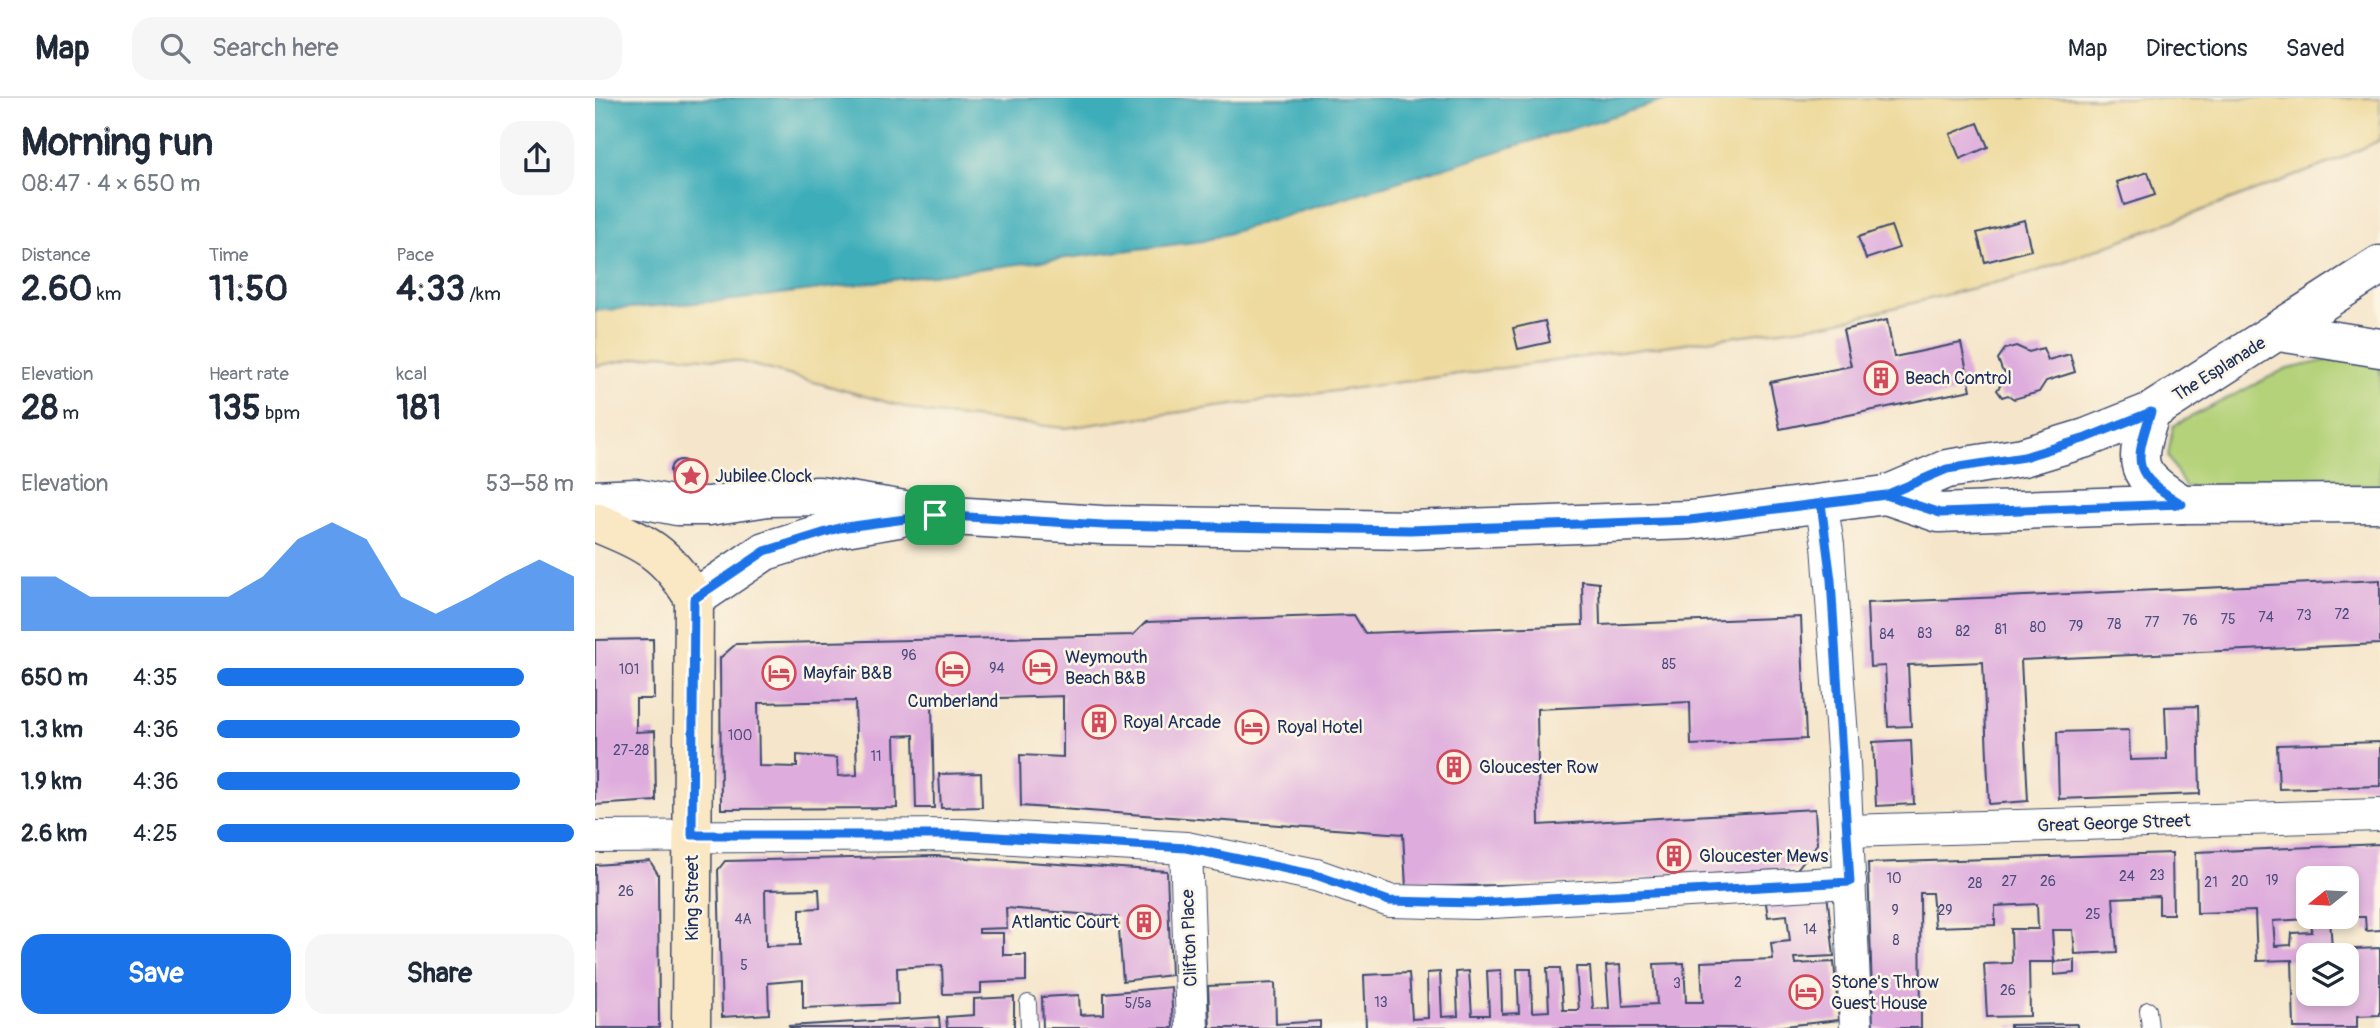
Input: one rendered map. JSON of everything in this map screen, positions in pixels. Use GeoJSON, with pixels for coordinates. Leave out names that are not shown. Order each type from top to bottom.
{"type":"FeatureCollection","features":[{"type":"Feature","properties":{"kind":"main road"},"geometry":{"type":"LineString","coordinates":[[595,523],[644,542],[676,569],[694,599]]}},
{"type":"Feature","properties":{"kind":"main road","name":"King Street"},"geometry":{"type":"LineString","coordinates":[[691,1028],[694,599]]}},
{"type":"Feature","properties":{"kind":"street","name":"The Esplanade"},"geometry":{"type":"LineString","coordinates":[[595,500],[636,498],[677,506],[709,506],[768,497],[819,496],[935,515],[1103,525],[1410,530],[1690,520],[1886,495],[1947,469],[2024,457],[2086,438],[2151,412],[2380,265]]}},
{"type":"Feature","properties":{"kind":"street"},"geometry":{"type":"LineString","coordinates":[[2279,332],[2380,348]]}},
{"type":"Feature","properties":{"kind":"street"},"geometry":{"type":"LineString","coordinates":[[2151,412],[2141,443],[2141,464],[2149,484],[2182,504]]}},
{"type":"Feature","properties":{"kind":"street","name":"The Esplanade"},"geometry":{"type":"LineString","coordinates":[[1886,495],[1940,513],[2182,504],[2380,503]]}},
{"type":"Feature","properties":{"kind":"street"},"geometry":{"type":"LineString","coordinates":[[1821,503],[1829,556],[1850,882],[1856,1028]]}},
{"type":"Feature","properties":{"kind":"street","name":"The Esplanade"},"geometry":{"type":"LineString","coordinates":[[694,599],[765,551],[839,528],[935,515]]}},
{"type":"Feature","properties":{"kind":"street","name":"Great George Street"},"geometry":{"type":"LineString","coordinates":[[1847,831],[2380,815]]}},
{"type":"Feature","properties":{"kind":"street"},"geometry":{"type":"LineString","coordinates":[[595,837],[963,835],[1186,848],[1316,875],[1389,901],[1475,903],[1850,882]]}},
{"type":"Feature","properties":{"kind":"street","name":"Clifton Place"},"geometry":{"type":"LineString","coordinates":[[1186,848],[1192,1028]]}},
{"type":"Feature","properties":{"kind":"lane"},"geometry":{"type":"LineString","coordinates":[[1028,1003],[1029,1028]]}},
{"type":"Feature","properties":{"kind":"lane"},"geometry":{"type":"LineString","coordinates":[[2148,1010],[2150,1028]]}},
{"type":"Feature","properties":{"kind":"green space"},"geometry":{"type":"Polygon","coordinates":[[[2329,360],[2369,360],[2380,367],[2380,485],[2185,487],[2168,456],[2173,426],[2283,370],[2329,360]]]}},
{"type":"Feature","properties":{"kind":"sand"},"geometry":{"type":"Polygon","coordinates":[[[595,98],[2380,98],[2380,140],[2333,162],[2030,274],[1832,323],[1065,428],[926,413],[738,361],[659,354],[595,366],[595,98]]]}},
{"type":"Feature","properties":{"kind":"water"},"geometry":{"type":"Polygon","coordinates":[[[595,98],[1673,98],[1203,241],[733,300],[595,311],[595,98]]]}},
{"type":"Feature","properties":{"kind":"building"},"geometry":{"type":"Polygon","coordinates":[[[1978,123],[1988,147],[1960,159],[1950,134],[1978,123]]]}},
{"type":"Feature","properties":{"kind":"building"},"geometry":{"type":"Polygon","coordinates":[[[2148,172],[2155,195],[2124,205],[2117,182],[2148,172]]]}},
{"type":"Feature","properties":{"kind":"building"},"geometry":{"type":"Polygon","coordinates":[[[2024,220],[2031,250],[1985,262],[1977,233],[2024,220]]]}},
{"type":"Feature","properties":{"kind":"building"},"geometry":{"type":"Polygon","coordinates":[[[1891,226],[1899,248],[1866,259],[1858,237],[1891,226]]]}},
{"type":"Feature","properties":{"kind":"building","name":"Beach Control"},"geometry":{"type":"Polygon","coordinates":[[[1887,320],[1894,357],[1961,343],[1971,390],[1780,429],[1770,382],[1851,366],[1843,330],[1887,320]]]}},
{"type":"Feature","properties":{"kind":"building"},"geometry":{"type":"Polygon","coordinates":[[[1545,321],[1550,342],[1518,349],[1513,328],[1545,321]]]}},
{"type":"Feature","properties":{"kind":"building"},"geometry":{"type":"Polygon","coordinates":[[[2016,346],[2029,352],[2043,348],[2048,360],[2070,354],[2075,372],[2046,381],[2039,392],[2014,399],[2008,395],[2002,397],[1997,390],[2008,375],[2002,370],[1998,359],[2005,349],[2016,346]]]}},
{"type":"Feature","properties":{"kind":"building"},"geometry":{"type":"Polygon","coordinates":[[[681,460],[689,463],[692,471],[689,479],[681,482],[673,479],[670,471],[673,463],[681,460]]]}},
{"type":"Feature","properties":{"kind":"building"},"geometry":{"type":"Polygon","coordinates":[[[2380,580],[2380,644],[2021,660],[2028,801],[1989,804],[1983,662],[1908,665],[1911,726],[1888,727],[1885,666],[1870,667],[1867,603],[2380,580]]]}},
{"type":"Feature","properties":{"kind":"building"},"geometry":{"type":"Polygon","coordinates":[[[1582,581],[1599,583],[1600,625],[1801,617],[1806,739],[1691,745],[1690,702],[1537,709],[1539,825],[1815,809],[1817,844],[1797,869],[1542,884],[1406,887],[1403,834],[1021,806],[1020,755],[1063,757],[1063,696],[932,700],[934,808],[916,808],[914,735],[895,736],[897,808],[721,809],[720,658],[736,644],[1133,635],[1146,622],[1354,615],[1365,633],[1583,625],[1582,581]],[[855,701],[758,703],[759,766],[797,767],[797,755],[837,758],[838,776],[857,775],[855,701]]]}},
{"type":"Feature","properties":{"kind":"building"},"geometry":{"type":"Polygon","coordinates":[[[653,639],[654,699],[636,699],[636,732],[655,731],[656,801],[595,805],[595,640],[653,639]]]}},
{"type":"Feature","properties":{"kind":"building"},"geometry":{"type":"Polygon","coordinates":[[[2198,706],[2200,794],[2059,799],[2057,732],[2129,730],[2130,760],[2167,759],[2165,707],[2198,706]]]}},
{"type":"Feature","properties":{"kind":"building"},"geometry":{"type":"Polygon","coordinates":[[[1911,740],[1914,804],[1876,806],[1873,742],[1911,740]]]}},
{"type":"Feature","properties":{"kind":"building"},"geometry":{"type":"Polygon","coordinates":[[[2380,742],[2380,786],[2279,789],[2277,745],[2380,742]]]}},
{"type":"Feature","properties":{"kind":"building"},"geometry":{"type":"Polygon","coordinates":[[[981,773],[982,807],[941,808],[939,774],[981,773]]]}},
{"type":"Feature","properties":{"kind":"building"},"geometry":{"type":"Polygon","coordinates":[[[2380,844],[2380,930],[2366,931],[2365,917],[2359,917],[2359,866],[2296,866],[2296,920],[2273,921],[2275,946],[2291,945],[2292,933],[2331,929],[2332,943],[2296,943],[2296,1006],[2359,1006],[2359,949],[2380,948],[2380,1015],[2357,1016],[2357,1028],[2294,1028],[2292,960],[2257,961],[2255,911],[2197,913],[2196,852],[2380,844]]]}},
{"type":"Feature","properties":{"kind":"building"},"geometry":{"type":"Polygon","coordinates":[[[2172,853],[2173,914],[2159,914],[2159,896],[2113,898],[2117,952],[2075,954],[2073,930],[2052,930],[2054,962],[2029,962],[2030,1016],[1987,1017],[1984,964],[2012,963],[2011,929],[2038,929],[2037,904],[1995,906],[1995,925],[1935,927],[1932,893],[1920,893],[1921,1028],[1873,1028],[1868,863],[2172,853]]]}},
{"type":"Feature","properties":{"kind":"building"},"geometry":{"type":"Polygon","coordinates":[[[936,856],[1167,871],[1171,975],[1123,981],[1118,917],[1006,908],[1007,928],[979,929],[979,933],[1003,933],[1003,955],[1026,955],[1026,981],[981,983],[981,993],[943,994],[942,965],[897,968],[898,1004],[803,1008],[803,980],[768,983],[769,1014],[722,1017],[718,870],[725,861],[936,856]],[[819,889],[765,890],[766,946],[800,945],[800,909],[820,908],[819,889]]]}},
{"type":"Feature","properties":{"kind":"building"},"geometry":{"type":"Polygon","coordinates":[[[650,861],[658,874],[659,1028],[596,1028],[595,865],[650,861]]]}},
{"type":"Feature","properties":{"kind":"building"},"geometry":{"type":"Polygon","coordinates":[[[1827,893],[1834,956],[1794,958],[1795,964],[1834,962],[1839,1020],[1766,1028],[1366,1028],[1364,975],[1409,973],[1412,1019],[1428,1018],[1427,973],[1440,972],[1442,1017],[1458,1016],[1456,972],[1469,971],[1472,1015],[1489,1015],[1487,971],[1501,970],[1502,1014],[1519,1013],[1517,969],[1531,969],[1532,1012],[1549,1011],[1547,968],[1560,968],[1563,1010],[1579,1010],[1576,967],[1590,967],[1593,1009],[1609,1008],[1606,966],[1620,965],[1623,1006],[1657,1004],[1654,964],[1684,963],[1686,1002],[1703,1002],[1701,962],[1773,959],[1771,943],[1790,941],[1787,915],[1768,917],[1765,897],[1827,893]]]}},
{"type":"Feature","properties":{"kind":"building"},"geometry":{"type":"Polygon","coordinates":[[[2075,960],[2075,973],[2054,975],[2054,962],[2075,960]]]}},
{"type":"Feature","properties":{"kind":"building"},"geometry":{"type":"Polygon","coordinates":[[[1275,983],[1276,1024],[1320,1021],[1320,1028],[1210,1028],[1208,986],[1275,983]]]}},
{"type":"Feature","properties":{"kind":"building"},"geometry":{"type":"Polygon","coordinates":[[[1171,987],[1173,1028],[1043,1028],[1042,997],[1079,995],[1080,1015],[1104,1014],[1104,993],[1171,987]]]}},
{"type":"Feature","properties":{"kind":"building"},"geometry":{"type":"Polygon","coordinates":[[[1014,997],[1014,1028],[947,1028],[946,1017],[974,1015],[974,999],[1014,997]]]}},
{"type":"Feature","properties":{"kind":"building"},"geometry":{"type":"Polygon","coordinates":[[[939,1017],[940,1028],[789,1026],[939,1017]]]}},
{"type":"Feature","properties":{"kind":"building"},"geometry":{"type":"Polygon","coordinates":[[[2077,1024],[2077,1028],[2010,1028],[2010,1025],[2077,1024]]]}},
{"type":"Feature","properties":{"kind":"place","name":"Beach Control"},"geometry":{"type":"Point","coordinates":[1881,378]}},
{"type":"Feature","properties":{"kind":"place","name":"Jubilee Clock"},"geometry":{"type":"Point","coordinates":[691,476]}},
{"type":"Feature","properties":{"kind":"place","name":"Weymouth Beach B&B"},"geometry":{"type":"Point","coordinates":[1040,667]}},
{"type":"Feature","properties":{"kind":"place","name":"Cumberland"},"geometry":{"type":"Point","coordinates":[953,669]}},
{"type":"Feature","properties":{"kind":"place","name":"Mayfair B&B"},"geometry":{"type":"Point","coordinates":[779,673]}},
{"type":"Feature","properties":{"kind":"place","name":"Royal Arcade"},"geometry":{"type":"Point","coordinates":[1099,722]}},
{"type":"Feature","properties":{"kind":"place","name":"Royal Hotel"},"geometry":{"type":"Point","coordinates":[1252,727]}},
{"type":"Feature","properties":{"kind":"place","name":"Gloucester Row"},"geometry":{"type":"Point","coordinates":[1454,767]}},
{"type":"Feature","properties":{"kind":"place","name":"Gloucester Mews"},"geometry":{"type":"Point","coordinates":[1674,856]}},
{"type":"Feature","properties":{"kind":"place","name":"Atlantic Court"},"geometry":{"type":"Point","coordinates":[1144,922]}},
{"type":"Feature","properties":{"kind":"place","name":"Stone's Throw Guest House"},"geometry":{"type":"Point","coordinates":[1806,992]}},
{"type":"Feature","properties":{"kind":"route"},"geometry":{"type":"LineString","coordinates":[[935,515],[904,517],[839,528],[765,551],[744,568],[694,599],[692,835],[963,835],[1071,839],[1186,848],[1316,875],[1389,901],[1475,903],[1850,882],[1831,580],[1821,503],[1886,495],[1940,513],[2182,504],[2149,484],[2141,464],[2141,443],[2151,412],[2086,438],[2024,457],[1947,469],[1886,495],[1821,503],[1690,520],[1410,530],[1103,525],[935,515]]}}]}
